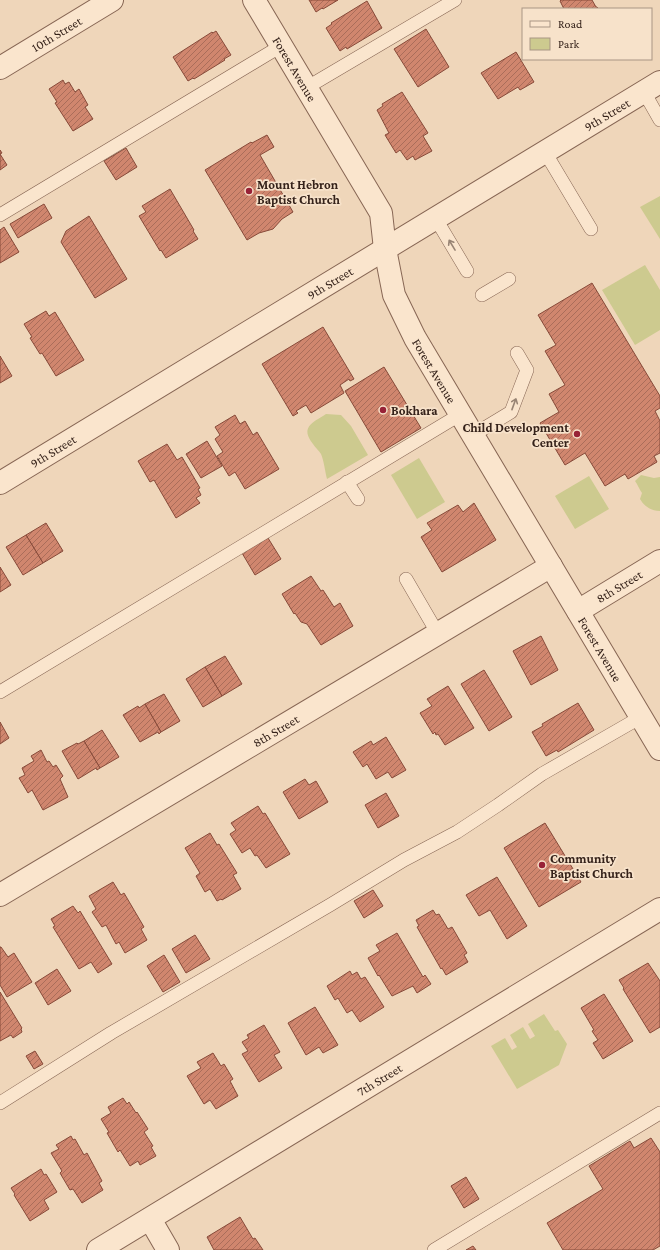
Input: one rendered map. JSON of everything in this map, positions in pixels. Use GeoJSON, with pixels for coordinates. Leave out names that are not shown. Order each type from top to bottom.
{"type":"FeatureCollection","features":[{"type":"Feature","properties":{"kind":"street","name":"10th Street"},"geometry":{"type":"LineString","coordinates":[[0,68],[112,0]]}},
{"type":"Feature","properties":{"kind":"street","name":"Forest Avenue"},"geometry":{"type":"LineString","coordinates":[[254,0],[381,213],[385,249],[394,295],[415,338],[660,749]]}},
{"type":"Feature","properties":{"kind":"street","name":"9th Street"},"geometry":{"type":"LineString","coordinates":[[0,484],[652,87]]}},
{"type":"Feature","properties":{"kind":"street","name":"8th Street"},"geometry":{"type":"LineString","coordinates":[[578,611],[660,561]]}},
{"type":"Feature","properties":{"kind":"street","name":"8th Street"},"geometry":{"type":"LineString","coordinates":[[0,895],[551,566]]}},
{"type":"Feature","properties":{"kind":"street","name":"7th Street"},"geometry":{"type":"LineString","coordinates":[[98,1250],[660,909]]}},
{"type":"Feature","properties":{"kind":"street"},"geometry":{"type":"LineString","coordinates":[[150,1219],[168,1250]]}},
{"type":"Feature","properties":{"kind":"lane"},"geometry":{"type":"LineString","coordinates":[[306,88],[456,0]]}},
{"type":"Feature","properties":{"kind":"lane"},"geometry":{"type":"LineString","coordinates":[[0,215],[281,46]]}},
{"type":"Feature","properties":{"kind":"lane"},"geometry":{"type":"LineString","coordinates":[[652,87],[660,120]]}},
{"type":"Feature","properties":{"kind":"lane"},"geometry":{"type":"LineString","coordinates":[[545,152],[591,229]]}},
{"type":"Feature","properties":{"kind":"lane"},"geometry":{"type":"LineString","coordinates":[[436,219],[467,271]]}},
{"type":"Feature","properties":{"kind":"lane"},"geometry":{"type":"LineString","coordinates":[[482,295],[509,279]]}},
{"type":"Feature","properties":{"kind":"lane"},"geometry":{"type":"LineString","coordinates":[[473,435],[511,412],[527,370],[516,354]]}},
{"type":"Feature","properties":{"kind":"lane"},"geometry":{"type":"LineString","coordinates":[[0,692],[460,414]]}},
{"type":"Feature","properties":{"kind":"lane"},"geometry":{"type":"LineString","coordinates":[[347,482],[358,499]]}},
{"type":"Feature","properties":{"kind":"lane"},"geometry":{"type":"LineString","coordinates":[[406,580],[438,634]]}},
{"type":"Feature","properties":{"kind":"lane"},"geometry":{"type":"LineString","coordinates":[[0,1103],[111,1033],[404,860],[457,832],[542,774],[641,717]]}},
{"type":"Feature","properties":{"kind":"lane"},"geometry":{"type":"LineString","coordinates":[[434,1250],[660,1113]]}},
{"type":"Feature","properties":{"kind":"green space"},"geometry":{"type":"Polygon","coordinates":[[[660,196],[660,239],[640,207],[660,196]]]}},
{"type":"Feature","properties":{"kind":"green space"},"geometry":{"type":"Polygon","coordinates":[[[645,265],[660,290],[660,330],[635,345],[602,290],[645,265]]]}},
{"type":"Feature","properties":{"kind":"green space"},"geometry":{"type":"Polygon","coordinates":[[[326,414],[341,415],[351,426],[368,455],[327,479],[321,454],[309,438],[308,433],[309,426],[326,414]]]}},
{"type":"Feature","properties":{"kind":"green space"},"geometry":{"type":"Polygon","coordinates":[[[419,458],[445,502],[417,519],[391,475],[419,458]]]}},
{"type":"Feature","properties":{"kind":"green space"},"geometry":{"type":"Polygon","coordinates":[[[641,475],[654,478],[660,477],[660,511],[648,508],[640,499],[642,493],[635,481],[641,475]]]}},
{"type":"Feature","properties":{"kind":"green space"},"geometry":{"type":"Polygon","coordinates":[[[589,476],[609,509],[575,529],[555,496],[589,476]]]}},
{"type":"Feature","properties":{"kind":"green space"},"geometry":{"type":"Polygon","coordinates":[[[544,1014],[555,1031],[558,1030],[567,1044],[559,1065],[517,1089],[491,1046],[505,1038],[512,1050],[517,1047],[510,1035],[523,1027],[530,1039],[535,1036],[528,1024],[544,1014]]]}},
{"type":"Feature","properties":{"kind":"building"},"geometry":{"type":"Polygon","coordinates":[[[309,0],[338,0],[316,12],[309,0]]]}},
{"type":"Feature","properties":{"kind":"building"},"geometry":{"type":"Polygon","coordinates":[[[592,0],[598,8],[564,8],[560,1],[592,0]]]}},
{"type":"Feature","properties":{"kind":"building"},"geometry":{"type":"Polygon","coordinates":[[[367,1],[382,28],[347,49],[346,47],[340,51],[326,28],[332,24],[331,23],[367,1]]]}},
{"type":"Feature","properties":{"kind":"building"},"geometry":{"type":"Polygon","coordinates":[[[426,29],[449,67],[418,87],[394,49],[426,29]]]}},
{"type":"Feature","properties":{"kind":"building"},"geometry":{"type":"Polygon","coordinates":[[[216,31],[231,55],[194,79],[193,78],[188,81],[173,57],[212,32],[213,33],[216,31]]]}},
{"type":"Feature","properties":{"kind":"building"},"geometry":{"type":"Polygon","coordinates":[[[516,52],[534,82],[520,90],[518,87],[498,99],[481,73],[516,52]]]}},
{"type":"Feature","properties":{"kind":"building"},"geometry":{"type":"Polygon","coordinates":[[[63,80],[65,84],[69,82],[75,92],[79,89],[88,105],[85,107],[93,119],[73,131],[55,103],[57,102],[49,89],[63,80]]]}},
{"type":"Feature","properties":{"kind":"building"},"geometry":{"type":"Polygon","coordinates":[[[402,92],[428,133],[423,136],[432,151],[415,160],[413,156],[407,160],[400,150],[396,153],[385,135],[389,133],[377,110],[383,106],[382,104],[402,92]]]}},
{"type":"Feature","properties":{"kind":"building","name":"Mount Hebron Baptist Church"},"geometry":{"type":"Polygon","coordinates":[[[267,135],[274,147],[260,155],[293,212],[282,219],[273,229],[259,233],[247,240],[205,170],[251,142],[252,143],[267,135]]]}},
{"type":"Feature","properties":{"kind":"building"},"geometry":{"type":"Polygon","coordinates":[[[126,148],[137,167],[116,180],[104,161],[126,148]]]}},
{"type":"Feature","properties":{"kind":"building"},"geometry":{"type":"Polygon","coordinates":[[[0,154],[7,165],[0,170],[0,154]]]}},
{"type":"Feature","properties":{"kind":"building"},"geometry":{"type":"Polygon","coordinates":[[[170,189],[198,239],[166,258],[161,250],[160,251],[139,216],[146,212],[142,206],[170,189]]]}},
{"type":"Feature","properties":{"kind":"building"},"geometry":{"type":"Polygon","coordinates":[[[44,204],[52,218],[18,238],[10,224],[44,204]]]}},
{"type":"Feature","properties":{"kind":"building"},"geometry":{"type":"Polygon","coordinates":[[[89,216],[127,279],[95,298],[61,242],[66,231],[89,216]]]}},
{"type":"Feature","properties":{"kind":"building"},"geometry":{"type":"Polygon","coordinates":[[[4,227],[19,252],[0,263],[0,230],[4,227]]]}},
{"type":"Feature","properties":{"kind":"building"},"geometry":{"type":"Polygon","coordinates":[[[592,283],[660,396],[660,408],[655,411],[660,421],[660,453],[654,456],[657,462],[628,479],[625,474],[605,486],[585,453],[565,465],[540,423],[559,412],[549,394],[565,385],[545,351],[556,345],[538,315],[592,283]]]}},
{"type":"Feature","properties":{"kind":"building"},"geometry":{"type":"Polygon","coordinates":[[[46,311],[49,316],[55,312],[84,360],[56,376],[42,353],[40,354],[30,338],[32,337],[24,324],[46,311]]]}},
{"type":"Feature","properties":{"kind":"building"},"geometry":{"type":"Polygon","coordinates":[[[323,327],[354,379],[350,381],[349,379],[340,385],[344,393],[311,413],[306,405],[296,411],[298,413],[293,416],[262,364],[323,327]]]}},
{"type":"Feature","properties":{"kind":"building"},"geometry":{"type":"Polygon","coordinates":[[[0,356],[12,376],[0,383],[0,356]]]}},
{"type":"Feature","properties":{"kind":"building","name":"Bokhara"},"geometry":{"type":"Polygon","coordinates":[[[384,367],[421,428],[381,452],[345,391],[384,367]]]}},
{"type":"Feature","properties":{"kind":"building"},"geometry":{"type":"Polygon","coordinates":[[[235,415],[240,424],[245,421],[253,435],[257,432],[279,469],[245,489],[235,472],[229,476],[217,456],[223,452],[215,439],[220,435],[215,427],[235,415]]]}},
{"type":"Feature","properties":{"kind":"building"},"geometry":{"type":"Polygon","coordinates":[[[207,441],[222,466],[201,478],[186,454],[207,441]]]}},
{"type":"Feature","properties":{"kind":"building"},"geometry":{"type":"Polygon","coordinates":[[[167,444],[177,460],[182,457],[200,488],[198,489],[201,495],[196,498],[200,503],[176,518],[154,480],[150,482],[138,461],[167,444]]]}},
{"type":"Feature","properties":{"kind":"building"},"geometry":{"type":"Polygon","coordinates":[[[474,503],[496,540],[442,572],[421,537],[432,530],[427,523],[458,505],[463,512],[474,503]]]}},
{"type":"Feature","properties":{"kind":"building"},"geometry":{"type":"Polygon","coordinates":[[[46,523],[63,551],[43,563],[26,535],[46,523]]]}},
{"type":"Feature","properties":{"kind":"building"},"geometry":{"type":"Polygon","coordinates":[[[26,535],[43,563],[23,575],[6,547],[26,535]]]}},
{"type":"Feature","properties":{"kind":"building"},"geometry":{"type":"Polygon","coordinates":[[[268,538],[281,559],[255,575],[242,553],[268,538]]]}},
{"type":"Feature","properties":{"kind":"building"},"geometry":{"type":"Polygon","coordinates":[[[0,567],[11,585],[0,592],[0,567]]]}},
{"type":"Feature","properties":{"kind":"building"},"geometry":{"type":"Polygon","coordinates":[[[311,576],[321,591],[323,590],[334,607],[340,603],[353,626],[321,645],[307,624],[301,622],[295,613],[294,614],[282,594],[311,576]]]}},
{"type":"Feature","properties":{"kind":"building"},"geometry":{"type":"Polygon","coordinates":[[[541,636],[558,670],[531,685],[513,651],[541,636]]]}},
{"type":"Feature","properties":{"kind":"building"},"geometry":{"type":"Polygon","coordinates":[[[225,656],[242,684],[222,696],[205,667],[225,656]]]}},
{"type":"Feature","properties":{"kind":"building"},"geometry":{"type":"Polygon","coordinates":[[[205,667],[222,696],[203,707],[186,679],[205,667]]]}},
{"type":"Feature","properties":{"kind":"building"},"geometry":{"type":"Polygon","coordinates":[[[484,670],[512,717],[489,731],[461,684],[484,670]]]}},
{"type":"Feature","properties":{"kind":"building"},"geometry":{"type":"Polygon","coordinates":[[[448,686],[474,728],[445,745],[438,734],[436,735],[435,732],[433,734],[420,713],[432,706],[427,699],[448,686]]]}},
{"type":"Feature","properties":{"kind":"building"},"geometry":{"type":"Polygon","coordinates":[[[164,694],[180,721],[161,732],[145,704],[164,694]]]}},
{"type":"Feature","properties":{"kind":"building"},"geometry":{"type":"Polygon","coordinates":[[[578,703],[594,730],[558,752],[557,750],[546,756],[532,732],[543,726],[542,724],[578,703]]]}},
{"type":"Feature","properties":{"kind":"building"},"geometry":{"type":"Polygon","coordinates":[[[145,704],[161,732],[159,734],[158,732],[140,742],[123,715],[138,706],[139,708],[145,704]]]}},
{"type":"Feature","properties":{"kind":"building"},"geometry":{"type":"Polygon","coordinates":[[[0,722],[9,738],[0,744],[0,722]]]}},
{"type":"Feature","properties":{"kind":"building"},"geometry":{"type":"Polygon","coordinates":[[[102,730],[119,757],[100,768],[84,741],[102,730]]]}},
{"type":"Feature","properties":{"kind":"building"},"geometry":{"type":"Polygon","coordinates":[[[386,737],[406,770],[392,778],[388,772],[376,779],[367,764],[363,767],[353,752],[371,741],[373,745],[386,737]]]}},
{"type":"Feature","properties":{"kind":"building"},"geometry":{"type":"Polygon","coordinates":[[[84,741],[100,768],[97,770],[96,768],[78,779],[62,751],[84,741]]]}},
{"type":"Feature","properties":{"kind":"building"},"geometry":{"type":"Polygon","coordinates":[[[41,750],[47,762],[49,761],[53,767],[56,765],[63,776],[60,779],[68,797],[43,810],[32,790],[28,793],[19,778],[25,775],[22,768],[34,761],[31,756],[41,750]]]}},
{"type":"Feature","properties":{"kind":"building"},"geometry":{"type":"Polygon","coordinates":[[[305,779],[309,785],[316,781],[328,802],[299,819],[283,792],[305,779]]]}},
{"type":"Feature","properties":{"kind":"building"},"geometry":{"type":"Polygon","coordinates":[[[386,793],[399,816],[378,828],[365,805],[386,793]]]}},
{"type":"Feature","properties":{"kind":"building"},"geometry":{"type":"Polygon","coordinates":[[[258,806],[263,814],[265,813],[290,854],[266,868],[250,848],[242,853],[230,834],[236,830],[231,823],[258,806]]]}},
{"type":"Feature","properties":{"kind":"building","name":"Community Baptist Church"},"geometry":{"type":"Polygon","coordinates":[[[545,823],[581,882],[539,907],[504,848],[545,823]]]}},
{"type":"Feature","properties":{"kind":"building"},"geometry":{"type":"Polygon","coordinates":[[[210,833],[217,845],[219,844],[237,873],[233,875],[241,889],[222,900],[217,901],[210,889],[205,892],[196,876],[200,873],[185,848],[210,833]]]}},
{"type":"Feature","properties":{"kind":"building"},"geometry":{"type":"Polygon","coordinates":[[[497,877],[527,926],[507,939],[490,910],[479,916],[466,895],[497,877]]]}},
{"type":"Feature","properties":{"kind":"building"},"geometry":{"type":"Polygon","coordinates":[[[113,882],[121,895],[124,893],[144,927],[141,929],[147,940],[125,953],[119,942],[116,944],[106,925],[102,927],[92,912],[96,909],[89,896],[113,882]]]}},
{"type":"Feature","properties":{"kind":"building"},"geometry":{"type":"Polygon","coordinates":[[[373,890],[383,906],[364,918],[354,901],[373,890]]]}},
{"type":"Feature","properties":{"kind":"building"},"geometry":{"type":"Polygon","coordinates":[[[73,906],[78,913],[80,911],[112,964],[98,973],[91,962],[79,969],[53,927],[55,926],[51,919],[73,906]]]}},
{"type":"Feature","properties":{"kind":"building"},"geometry":{"type":"Polygon","coordinates":[[[433,910],[436,915],[439,914],[448,929],[452,927],[467,953],[464,955],[468,962],[446,975],[417,927],[419,926],[416,920],[433,910]]]}},
{"type":"Feature","properties":{"kind":"building"},"geometry":{"type":"Polygon","coordinates":[[[397,933],[423,977],[425,975],[431,984],[417,993],[413,986],[392,996],[368,958],[380,951],[376,945],[397,933]]]}},
{"type":"Feature","properties":{"kind":"building"},"geometry":{"type":"Polygon","coordinates":[[[195,935],[210,959],[186,973],[172,949],[195,935]]]}},
{"type":"Feature","properties":{"kind":"building"},"geometry":{"type":"Polygon","coordinates":[[[0,947],[8,957],[14,953],[32,982],[7,997],[0,985],[0,947]]]}},
{"type":"Feature","properties":{"kind":"building"},"geometry":{"type":"Polygon","coordinates":[[[164,955],[180,982],[163,992],[147,966],[164,955]]]}},
{"type":"Feature","properties":{"kind":"building"},"geometry":{"type":"Polygon","coordinates":[[[648,963],[660,981],[660,1027],[650,1033],[619,980],[648,963]]]}},
{"type":"Feature","properties":{"kind":"building"},"geometry":{"type":"Polygon","coordinates":[[[57,969],[71,991],[48,1005],[35,983],[57,969]]]}},
{"type":"Feature","properties":{"kind":"building"},"geometry":{"type":"Polygon","coordinates":[[[350,971],[352,975],[357,972],[361,979],[365,977],[384,1007],[360,1022],[352,1010],[347,1013],[338,998],[335,1000],[327,986],[350,971]]]}},
{"type":"Feature","properties":{"kind":"building"},"geometry":{"type":"Polygon","coordinates":[[[0,992],[22,1028],[22,1032],[13,1038],[11,1035],[0,1041],[0,992]]]}},
{"type":"Feature","properties":{"kind":"building"},"geometry":{"type":"Polygon","coordinates":[[[604,994],[633,1041],[603,1059],[593,1043],[598,1040],[592,1031],[594,1030],[581,1008],[604,994]]]}},
{"type":"Feature","properties":{"kind":"building"},"geometry":{"type":"Polygon","coordinates":[[[315,1007],[338,1045],[323,1053],[319,1047],[306,1055],[288,1023],[315,1007]]]}},
{"type":"Feature","properties":{"kind":"building"},"geometry":{"type":"Polygon","coordinates":[[[264,1025],[280,1052],[274,1055],[282,1068],[259,1082],[242,1054],[248,1051],[242,1042],[249,1038],[247,1035],[264,1025]]]}},
{"type":"Feature","properties":{"kind":"building"},"geometry":{"type":"Polygon","coordinates":[[[35,1051],[43,1064],[34,1069],[26,1056],[35,1051]]]}},
{"type":"Feature","properties":{"kind":"building"},"geometry":{"type":"Polygon","coordinates":[[[213,1053],[221,1066],[224,1064],[233,1079],[230,1081],[238,1096],[216,1109],[210,1100],[204,1104],[187,1076],[201,1068],[197,1062],[213,1053]]]}},
{"type":"Feature","properties":{"kind":"building"},"geometry":{"type":"Polygon","coordinates":[[[123,1098],[127,1104],[129,1102],[148,1129],[144,1132],[153,1146],[151,1147],[156,1156],[140,1165],[138,1161],[130,1166],[120,1150],[118,1152],[101,1119],[111,1113],[108,1107],[123,1098]]]}},
{"type":"Feature","properties":{"kind":"building"},"geometry":{"type":"Polygon","coordinates":[[[71,1136],[73,1140],[75,1139],[84,1155],[87,1153],[102,1181],[99,1183],[103,1190],[82,1203],[73,1189],[70,1190],[60,1173],[62,1171],[51,1153],[59,1149],[56,1145],[71,1136]]]}},
{"type":"Feature","properties":{"kind":"building"},"geometry":{"type":"Polygon","coordinates":[[[651,1138],[660,1152],[660,1246],[653,1250],[563,1250],[547,1223],[603,1189],[589,1166],[630,1141],[634,1148],[651,1138]]]}},
{"type":"Feature","properties":{"kind":"building"},"geometry":{"type":"Polygon","coordinates":[[[41,1169],[44,1175],[46,1174],[57,1192],[44,1200],[49,1209],[30,1221],[11,1188],[41,1169]]]}},
{"type":"Feature","properties":{"kind":"building"},"geometry":{"type":"Polygon","coordinates":[[[466,1177],[479,1199],[464,1208],[451,1186],[466,1177]]]}},
{"type":"Feature","properties":{"kind":"building"},"geometry":{"type":"Polygon","coordinates":[[[240,1217],[253,1239],[255,1238],[263,1250],[214,1250],[207,1237],[240,1217]]]}},
{"type":"Feature","properties":{"kind":"building"},"geometry":{"type":"Polygon","coordinates":[[[473,1246],[476,1250],[466,1250],[473,1246]]]}},
{"type":"Feature","properties":{"kind":"place","name":"Mount Hebron Baptist Church"},"geometry":{"type":"Point","coordinates":[249,191]}},
{"type":"Feature","properties":{"kind":"place","name":"Bokhara"},"geometry":{"type":"Point","coordinates":[383,410]}},
{"type":"Feature","properties":{"kind":"place","name":"Child Development Center"},"geometry":{"type":"Point","coordinates":[577,434]}},
{"type":"Feature","properties":{"kind":"place","name":"Community Baptist Church"},"geometry":{"type":"Point","coordinates":[542,865]}}]}
